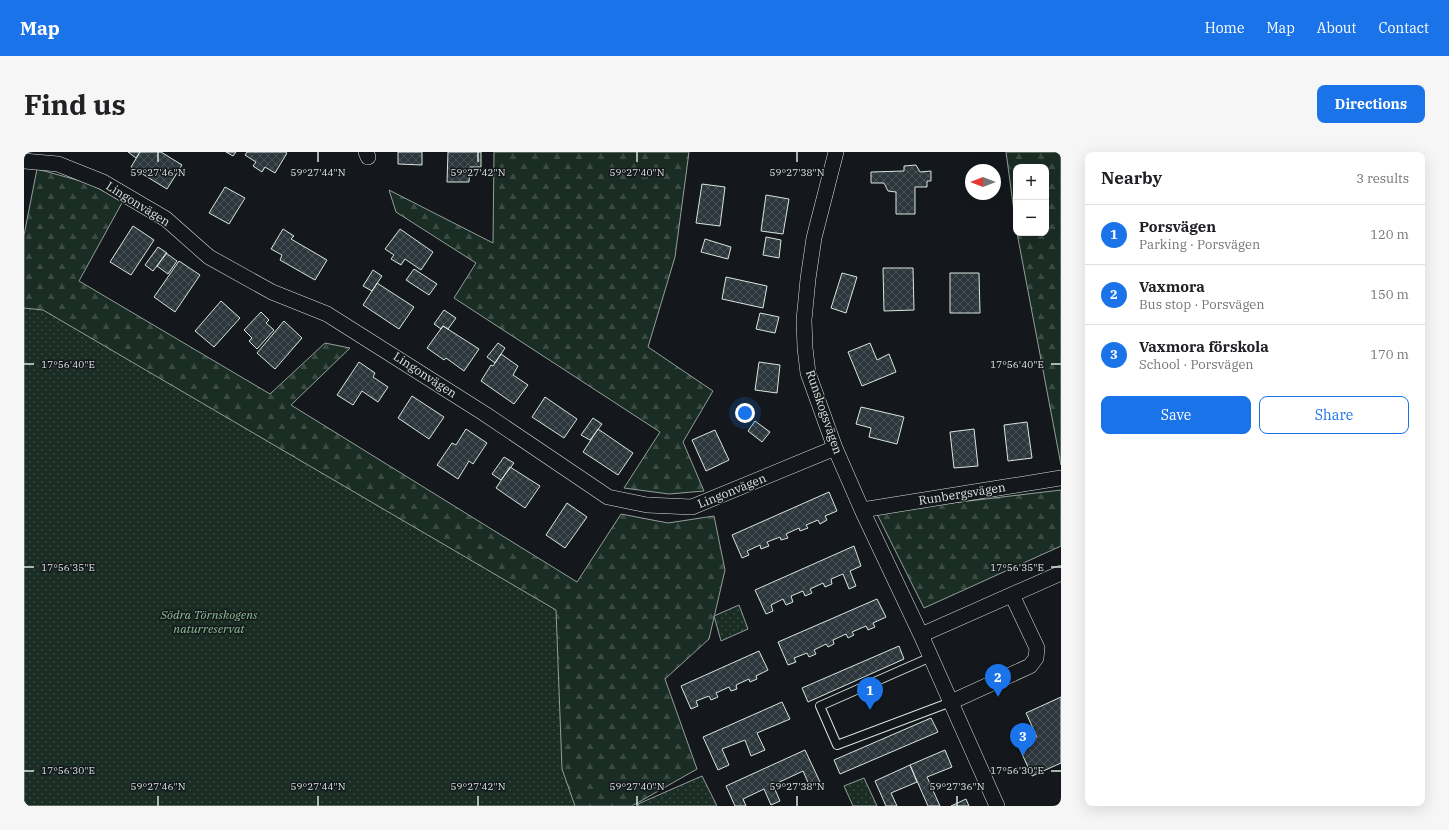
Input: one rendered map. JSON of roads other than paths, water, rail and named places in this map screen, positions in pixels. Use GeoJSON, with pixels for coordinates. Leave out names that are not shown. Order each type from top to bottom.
{"type":"FeatureCollection","features":[{"type":"Feature","properties":{"kind":"street","name":"Runskogsvägen"},"geometry":{"type":"LineString","coordinates":[[836,152],[814,238],[808,279],[804,320],[808,373],[836,448],[862,510],[921,635],[997,806]]}},
{"type":"Feature","properties":{"kind":"street","name":"Lingonvägen"},"geometry":{"type":"LineString","coordinates":[[24,161],[58,164],[103,182],[166,219],[209,257],[272,292],[327,314],[479,410],[608,497],[647,505],[692,507],[836,448]]}},
{"type":"Feature","properties":{"kind":"street","name":"Runbergsvägen"},"geometry":{"type":"LineString","coordinates":[[862,510],[1061,478]]}},
{"type":"Feature","properties":{"kind":"street"},"geometry":{"type":"LineString","coordinates":[[921,635],[1061,573]]}},
{"type":"Feature","properties":{"kind":"street"},"geometry":{"type":"LineString","coordinates":[[951,702],[1030,666],[1036,658],[1037,648],[1012,595]]}},
{"type":"Feature","properties":{"kind":"lane"},"geometry":{"type":"LineString","coordinates":[[931,657],[820,706],[837,745],[951,702]]}},
{"type":"Feature","properties":{"kind":"place","name":"Vaxmora"},"geometry":{"type":"Point","coordinates":[998,697]}},
{"type":"Feature","properties":{"kind":"place","name":"Porsvägen"},"geometry":{"type":"Point","coordinates":[870,710]}},
{"type":"Feature","properties":{"kind":"place","name":"Vaxmora förskola"},"geometry":{"type":"Point","coordinates":[1023,756]}},
{"type":"Feature","properties":{"kind":"park label","name":"Södra Törnskogens naturreservat"},"geometry":{"type":"Point","coordinates":[209,622]}}]}
